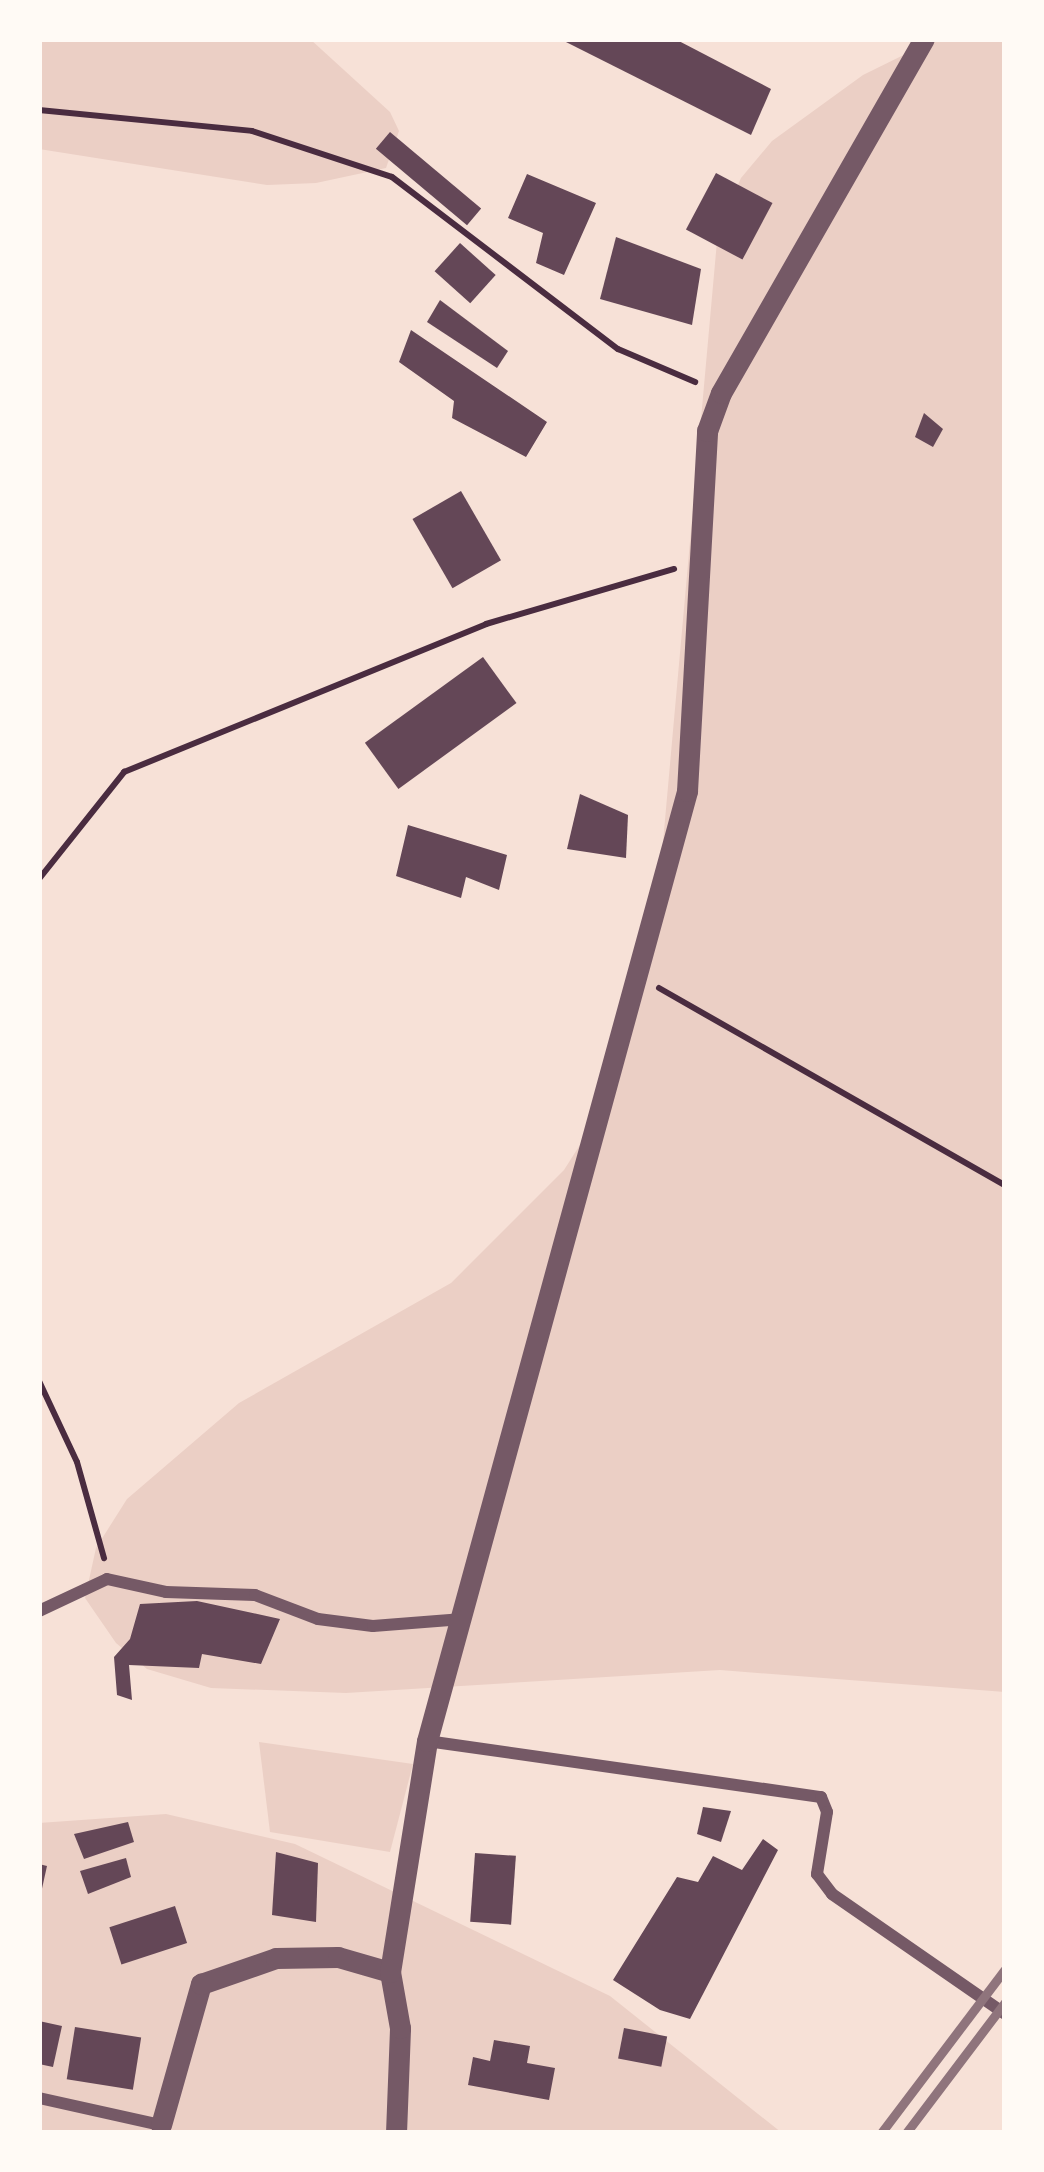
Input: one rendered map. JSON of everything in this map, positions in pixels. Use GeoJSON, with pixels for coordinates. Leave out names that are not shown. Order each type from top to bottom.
{"type":"FeatureCollection","features":[{"type":"Feature","properties":{"kind":"street"},"geometry":{"type":"LineString","coordinates":[[396,2133],[400,2029],[390,1972],[427,1741],[687,791],[695,564],[707,431],[721,393],[924,39]]}},
{"type":"Feature","properties":{"kind":"street"},"geometry":{"type":"LineString","coordinates":[[39,1611],[107,1579],[166,1592],[256,1595],[317,1618],[373,1626],[464,1618]]}},
{"type":"Feature","properties":{"kind":"street"},"geometry":{"type":"LineString","coordinates":[[427,1741],[821,1797],[827,1812],[818,1874],[832,1894],[874,1917],[1005,2014]]}},
{"type":"Feature","properties":{"kind":"street"},"geometry":{"type":"LineString","coordinates":[[39,2098],[160,2129],[201,1984],[276,1958],[338,1957],[390,1972]]}},
{"type":"Feature","properties":{"kind":"path"},"geometry":{"type":"LineString","coordinates":[[39,110],[253,131],[392,176],[618,349],[721,393]]}},
{"type":"Feature","properties":{"kind":"path"},"geometry":{"type":"LineString","coordinates":[[39,878],[124,772],[164,752],[486,624],[695,564]]}},
{"type":"Feature","properties":{"kind":"path"},"geometry":{"type":"LineString","coordinates":[[640,976],[1005,1185]]}},
{"type":"Feature","properties":{"kind":"path"},"geometry":{"type":"LineString","coordinates":[[39,1381],[91,1502],[107,1579]]}},
{"type":"Feature","properties":{"kind":"shaded area"},"geometry":{"type":"Polygon","coordinates":[[[39,39],[310,39],[390,112],[399,131],[386,168],[316,183],[267,185],[39,149],[39,39]]]}},
{"type":"Feature","properties":{"kind":"shaded area"},"geometry":{"type":"Polygon","coordinates":[[[936,39],[1005,39],[1005,1692],[720,1670],[346,1693],[211,1688],[147,1669],[116,1643],[85,1598],[96,1548],[127,1499],[239,1403],[451,1283],[564,1170],[618,1085],[656,920],[718,230],[741,178],[772,141],[863,75],[936,39]]]}},
{"type":"Feature","properties":{"kind":"shaded area"},"geometry":{"type":"Polygon","coordinates":[[[259,1742],[413,1764],[390,1852],[270,1832],[259,1742]]]}},
{"type":"Feature","properties":{"kind":"shaded area"},"geometry":{"type":"Polygon","coordinates":[[[166,1814],[295,1844],[610,1996],[782,2133],[39,2133],[39,1823],[166,1814]]]}},
{"type":"Feature","properties":{"kind":"building"},"geometry":{"type":"Polygon","coordinates":[[[560,39],[675,39],[771,89],[751,135],[560,39]]]}},
{"type":"Feature","properties":{"kind":"building"},"geometry":{"type":"Polygon","coordinates":[[[390,132],[481,208],[467,225],[376,149],[390,132]]]}},
{"type":"Feature","properties":{"kind":"building"},"geometry":{"type":"Polygon","coordinates":[[[716,173],[773,203],[742,260],[686,230],[716,173]]]}},
{"type":"Feature","properties":{"kind":"building"},"geometry":{"type":"Polygon","coordinates":[[[527,174],[596,203],[564,275],[536,263],[543,233],[508,218],[527,174]]]}},
{"type":"Feature","properties":{"kind":"building"},"geometry":{"type":"Polygon","coordinates":[[[616,237],[701,269],[692,325],[600,299],[616,237]]]}},
{"type":"Feature","properties":{"kind":"building"},"geometry":{"type":"Polygon","coordinates":[[[460,243],[496,275],[470,303],[435,271],[460,243]]]}},
{"type":"Feature","properties":{"kind":"building"},"geometry":{"type":"Polygon","coordinates":[[[440,300],[508,351],[497,368],[427,322],[440,300]]]}},
{"type":"Feature","properties":{"kind":"building"},"geometry":{"type":"Polygon","coordinates":[[[411,330],[547,422],[526,457],[452,418],[454,401],[399,362],[411,330]]]}},
{"type":"Feature","properties":{"kind":"building"},"geometry":{"type":"Polygon","coordinates":[[[924,413],[943,429],[933,447],[915,437],[924,413]]]}},
{"type":"Feature","properties":{"kind":"building"},"geometry":{"type":"Polygon","coordinates":[[[461,491],[501,560],[453,588],[413,519],[461,491]]]}},
{"type":"Feature","properties":{"kind":"building"},"geometry":{"type":"Polygon","coordinates":[[[483,657],[517,703],[398,789],[365,743],[483,657]]]}},
{"type":"Feature","properties":{"kind":"building"},"geometry":{"type":"Polygon","coordinates":[[[580,794],[628,815],[626,858],[567,849],[580,794]]]}},
{"type":"Feature","properties":{"kind":"building"},"geometry":{"type":"Polygon","coordinates":[[[408,825],[507,855],[499,890],[466,877],[461,898],[396,876],[408,825]]]}},
{"type":"Feature","properties":{"kind":"building"},"geometry":{"type":"Polygon","coordinates":[[[197,1601],[280,1619],[261,1664],[202,1654],[199,1668],[129,1665],[132,1700],[117,1695],[114,1657],[130,1639],[140,1604],[197,1601]]]}},
{"type":"Feature","properties":{"kind":"building"},"geometry":{"type":"Polygon","coordinates":[[[703,1807],[731,1811],[721,1842],[697,1834],[703,1807]]]}},
{"type":"Feature","properties":{"kind":"building"},"geometry":{"type":"Polygon","coordinates":[[[128,1822],[134,1842],[84,1859],[74,1834],[128,1822]]]}},
{"type":"Feature","properties":{"kind":"building"},"geometry":{"type":"Polygon","coordinates":[[[763,1839],[778,1850],[690,2019],[660,2010],[613,1980],[677,1877],[698,1882],[713,1856],[742,1870],[763,1839]]]}},
{"type":"Feature","properties":{"kind":"building"},"geometry":{"type":"Polygon","coordinates":[[[276,1852],[318,1863],[316,1922],[272,1915],[276,1852]]]}},
{"type":"Feature","properties":{"kind":"building"},"geometry":{"type":"Polygon","coordinates":[[[475,1853],[516,1856],[511,1925],[470,1922],[475,1853]]]}},
{"type":"Feature","properties":{"kind":"building"},"geometry":{"type":"Polygon","coordinates":[[[126,1858],[131,1877],[88,1894],[80,1871],[126,1858]]]}},
{"type":"Feature","properties":{"kind":"building"},"geometry":{"type":"Polygon","coordinates":[[[39,1864],[47,1866],[41,1893],[39,1893],[39,1864]]]}},
{"type":"Feature","properties":{"kind":"building"},"geometry":{"type":"Polygon","coordinates":[[[175,1906],[187,1943],[121,1964],[109,1927],[175,1906]]]}},
{"type":"Feature","properties":{"kind":"building"},"geometry":{"type":"Polygon","coordinates":[[[39,2021],[62,2026],[53,2067],[39,2064],[39,2021]]]}},
{"type":"Feature","properties":{"kind":"building"},"geometry":{"type":"Polygon","coordinates":[[[75,2027],[141,2037],[133,2090],[67,2079],[75,2027]]]}},
{"type":"Feature","properties":{"kind":"building"},"geometry":{"type":"Polygon","coordinates":[[[624,2028],[667,2036],[661,2067],[618,2058],[624,2028]]]}},
{"type":"Feature","properties":{"kind":"building"},"geometry":{"type":"Polygon","coordinates":[[[494,2040],[530,2046],[527,2063],[555,2068],[549,2100],[468,2085],[473,2057],[490,2061],[494,2040]]]}},
{"type":"Feature","properties":{"kind":"railway"},"geometry":{"type":"LineString","coordinates":[[881,2133],[1005,1969]]}},
{"type":"Feature","properties":{"kind":"railway"},"geometry":{"type":"LineString","coordinates":[[906,2133],[1005,2002]]}}]}
